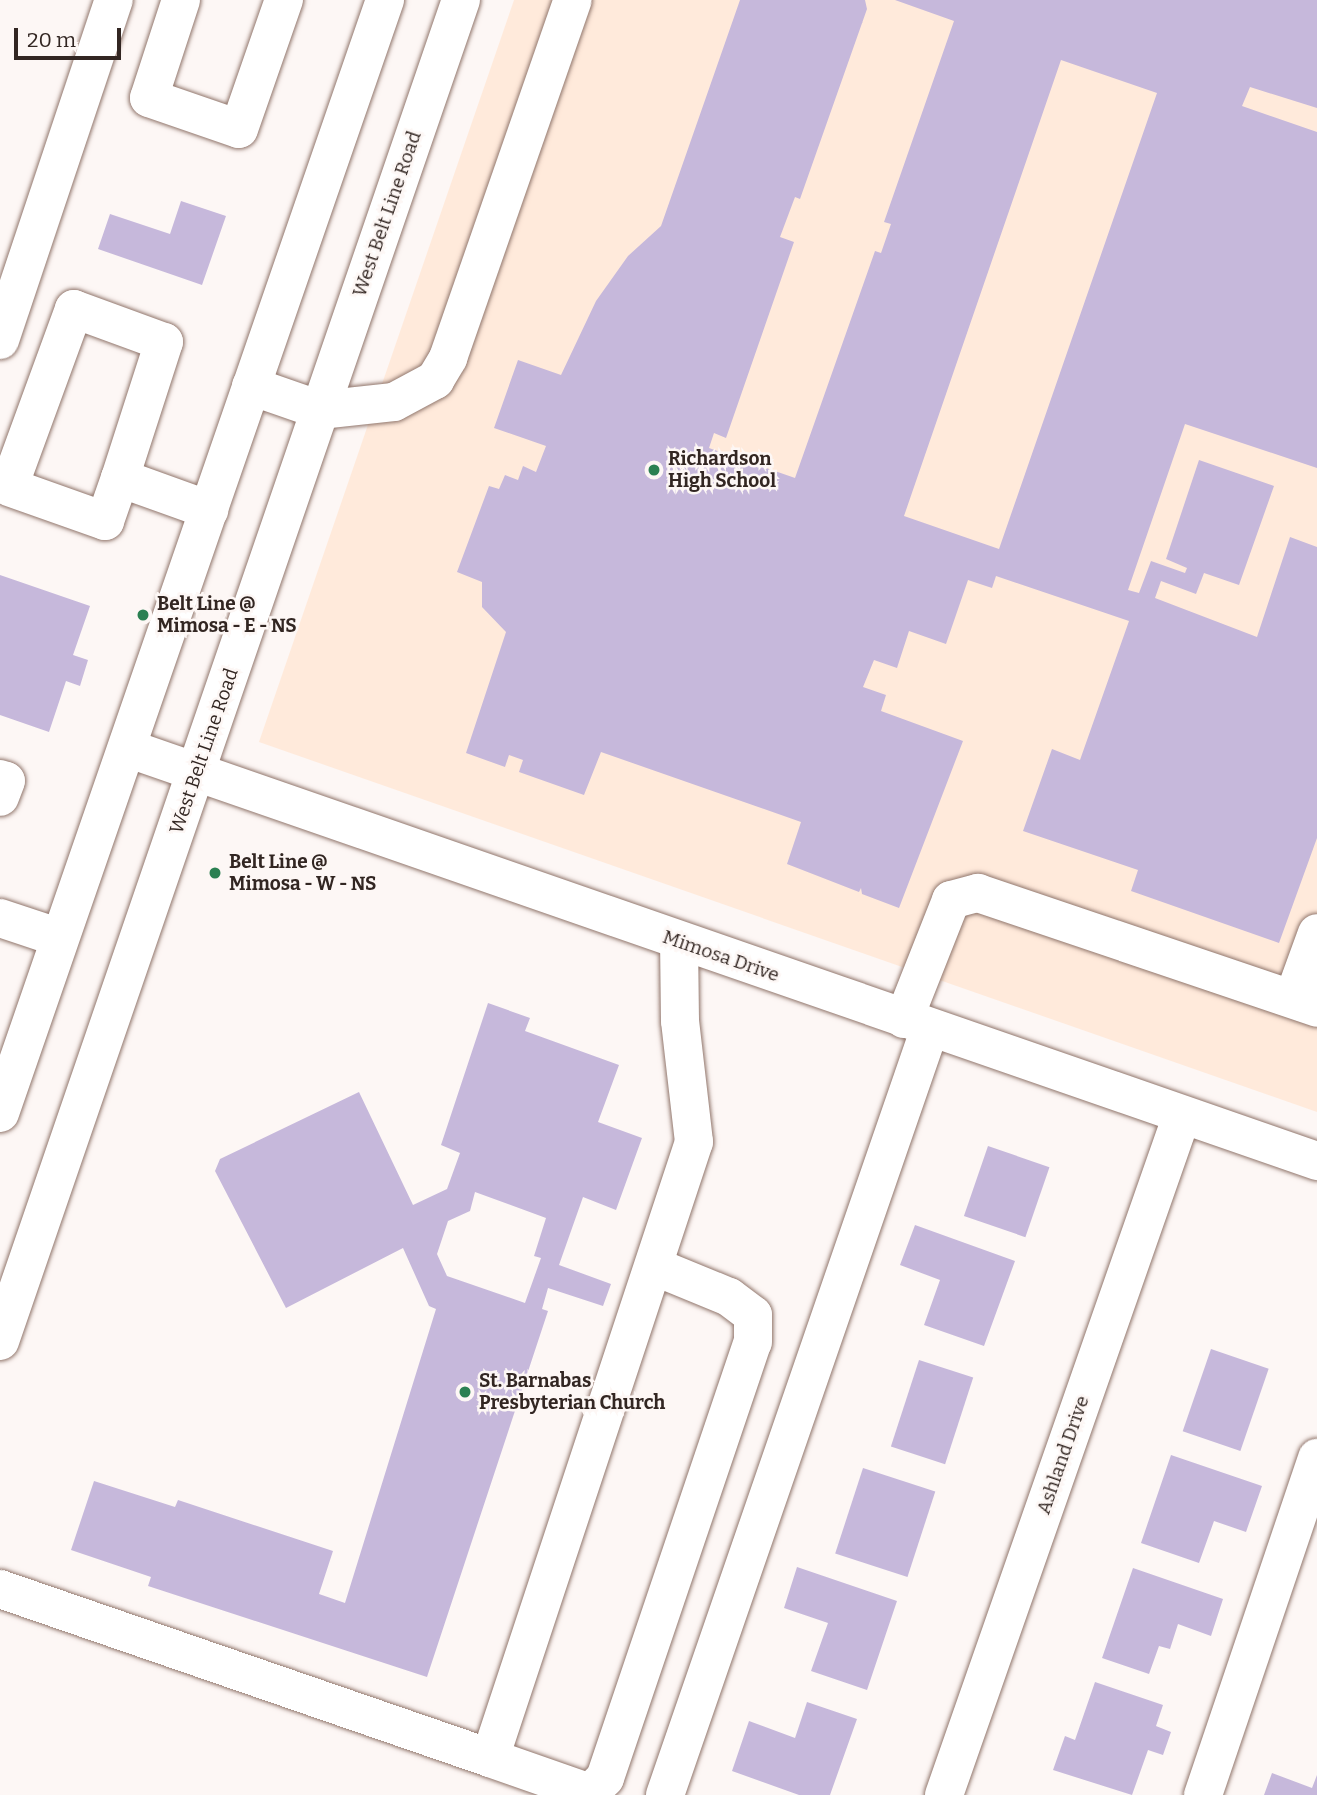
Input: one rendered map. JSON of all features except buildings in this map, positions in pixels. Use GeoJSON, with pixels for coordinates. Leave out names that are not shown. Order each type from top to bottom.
{"type":"FeatureCollection","features":[{"type":"Feature","properties":{"kind":"main road"},"geometry":{"type":"LineString","coordinates":[[0,340],[114,0]]}},
{"type":"Feature","properties":{"kind":"main road"},"geometry":{"type":"LineString","coordinates":[[181,0],[149,98],[239,130],[284,0]]}},
{"type":"Feature","properties":{"kind":"main road","name":"West Belt Line Road"},"geometry":{"type":"LineString","coordinates":[[0,1342],[461,0]]}},
{"type":"Feature","properties":{"kind":"main road"},"geometry":{"type":"LineString","coordinates":[[251,386],[320,410],[394,402],[435,380],[449,358],[573,0]]}},
{"type":"Feature","properties":{"kind":"main road"},"geometry":{"type":"LineString","coordinates":[[0,1113],[381,1]]}},
{"type":"Feature","properties":{"kind":"main road"},"geometry":{"type":"LineString","coordinates":[[74,309],[164,342],[120,478],[104,521],[9,487],[74,309]]}},
{"type":"Feature","properties":{"kind":"main road"},"geometry":{"type":"LineString","coordinates":[[120,478],[208,510]]}},
{"type":"Feature","properties":{"kind":"main road","name":"Mimosa Drive"},"geometry":{"type":"LineString","coordinates":[[127,748],[679,942],[1317,1161]]}},
{"type":"Feature","properties":{"kind":"main road"},"geometry":{"type":"LineString","coordinates":[[0,779],[6,781],[0,797]]}},
{"type":"Feature","properties":{"kind":"main road"},"geometry":{"type":"LineString","coordinates":[[665,1795],[917,1024],[951,900],[978,893],[1305,1003],[1317,933]]}},
{"type":"Feature","properties":{"kind":"main road"},"geometry":{"type":"LineString","coordinates":[[0,918],[60,938]]}},
{"type":"Feature","properties":{"kind":"main road"},"geometry":{"type":"LineString","coordinates":[[490,1758],[656,1267],[694,1142],[680,1021],[679,942]]}},
{"type":"Feature","properties":{"kind":"main road","name":"Ashland Drive"},"geometry":{"type":"LineString","coordinates":[[944,1795],[1182,1115]]}},
{"type":"Feature","properties":{"kind":"main road"},"geometry":{"type":"LineString","coordinates":[[0,1590],[590,1793],[605,1778],[749,1356],[753,1315],[729,1297],[656,1267]]}},
{"type":"Feature","properties":{"kind":"main road"},"geometry":{"type":"LineString","coordinates":[[1203,1795],[1317,1458]]}},
{"type":"Feature","properties":{"kind":"shaded area"},"geometry":{"type":"Polygon","coordinates":[[[514,0],[1317,0],[1317,1112],[259,742],[514,0]]]}},
{"type":"Feature","properties":{"kind":"place","name":"Richardson High School"},"geometry":{"type":"Point","coordinates":[654,470]}},
{"type":"Feature","properties":{"kind":"place","name":"Belt Line @ Mimosa - E - NS"},"geometry":{"type":"Point","coordinates":[143,615]}},
{"type":"Feature","properties":{"kind":"place","name":"Belt Line @ Mimosa - W - NS"},"geometry":{"type":"Point","coordinates":[215,873]}},
{"type":"Feature","properties":{"kind":"place","name":"St. Barnabas Presbyterian Church"},"geometry":{"type":"Point","coordinates":[465,1392]}}]}
